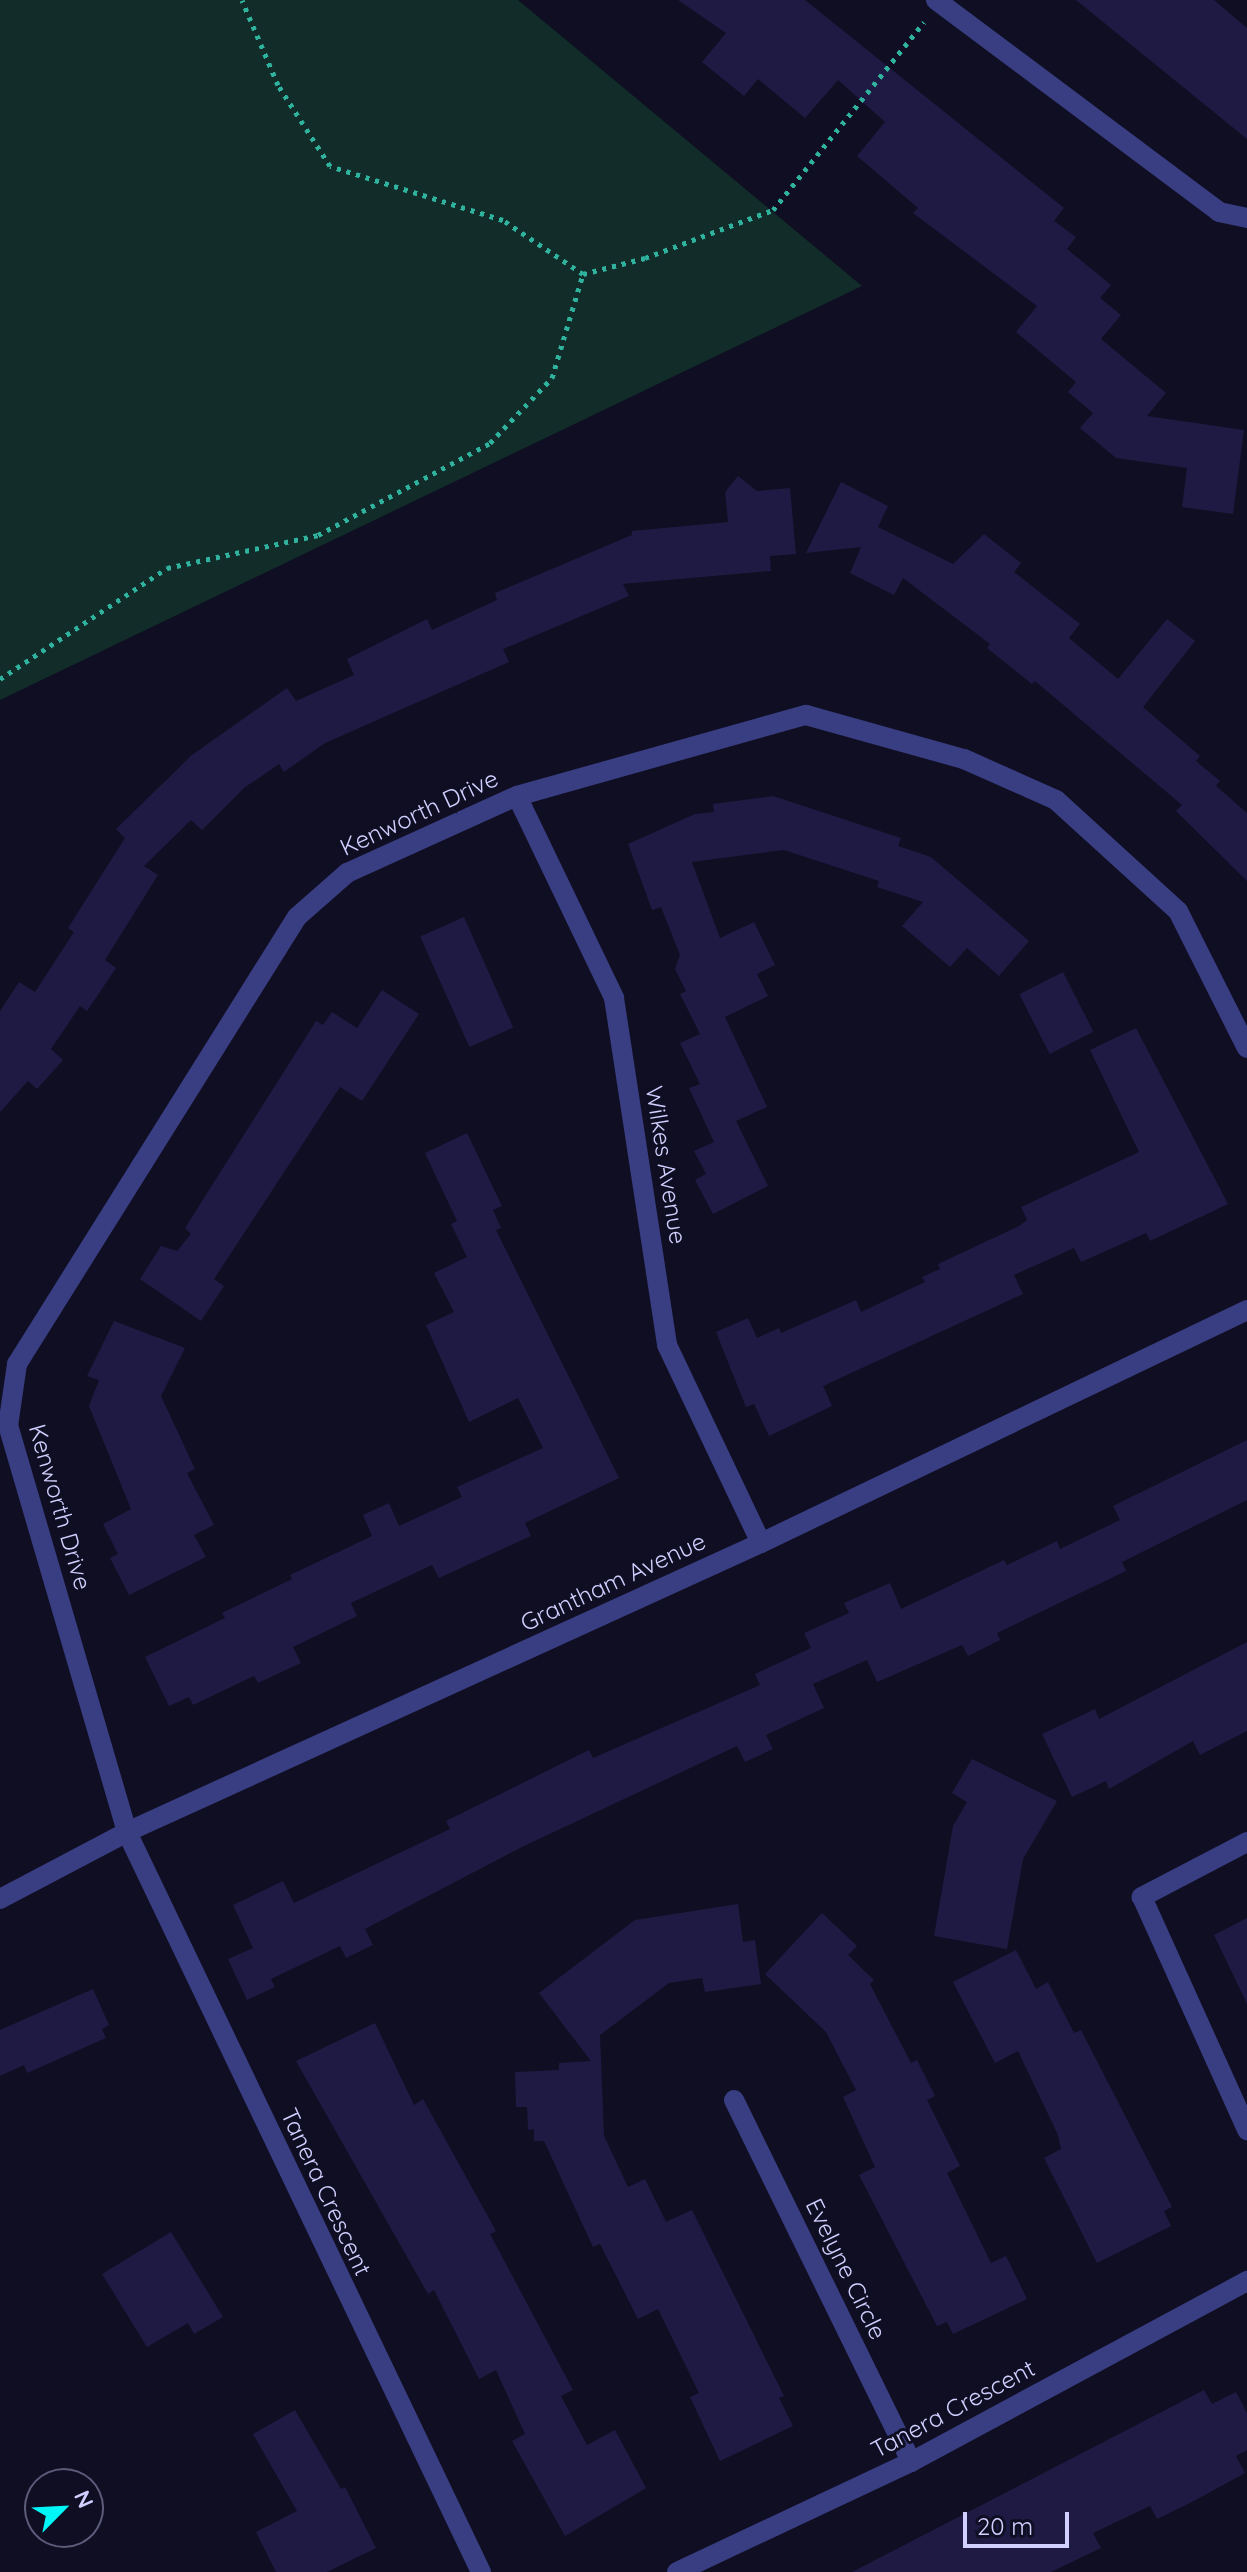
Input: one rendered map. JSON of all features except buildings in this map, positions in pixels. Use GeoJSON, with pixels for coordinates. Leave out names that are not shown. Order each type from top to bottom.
{"type":"FeatureCollection","features":[{"type":"Feature","properties":{"kind":"street"},"geometry":{"type":"LineString","coordinates":[[938,1],[1219,212],[1247,218]]}},
{"type":"Feature","properties":{"kind":"street","name":"Kenworth Drive"},"geometry":{"type":"LineString","coordinates":[[127,1832],[8,1426],[17,1364],[297,917],[347,873],[517,796],[806,715],[964,759],[1056,800],[1178,911],[1247,1048]]}},
{"type":"Feature","properties":{"kind":"street","name":"Wilkes Avenue"},"geometry":{"type":"LineString","coordinates":[[517,796],[614,998],[667,1345],[761,1543]]}},
{"type":"Feature","properties":{"kind":"street","name":"Grantham Avenue"},"geometry":{"type":"LineString","coordinates":[[0,1899],[127,1832],[761,1543],[1247,1310]]}},
{"type":"Feature","properties":{"kind":"street","name":"Tanera Crescent"},"geometry":{"type":"LineString","coordinates":[[127,1832],[481,2572]]}},
{"type":"Feature","properties":{"kind":"street"},"geometry":{"type":"LineString","coordinates":[[1247,1842],[1142,1897],[1247,2130]]}},
{"type":"Feature","properties":{"kind":"street","name":"Evelyne Circle"},"geometry":{"type":"LineString","coordinates":[[734,2100],[911,2462]]}},
{"type":"Feature","properties":{"kind":"street","name":"Tanera Crescent"},"geometry":{"type":"LineString","coordinates":[[677,2572],[911,2462],[1247,2281]]}},
{"type":"Feature","properties":{"kind":"path"},"geometry":{"type":"LineString","coordinates":[[242,0],[278,85],[330,166],[503,220],[583,274],[645,258],[773,210],[938,1]]}},
{"type":"Feature","properties":{"kind":"path"},"geometry":{"type":"LineString","coordinates":[[0,679],[167,568],[318,535],[490,443],[552,378],[583,274]]}},
{"type":"Feature","properties":{"kind":"green space"},"geometry":{"type":"Polygon","coordinates":[[[0,0],[518,0],[862,286],[0,700],[0,0]]]}}]}
